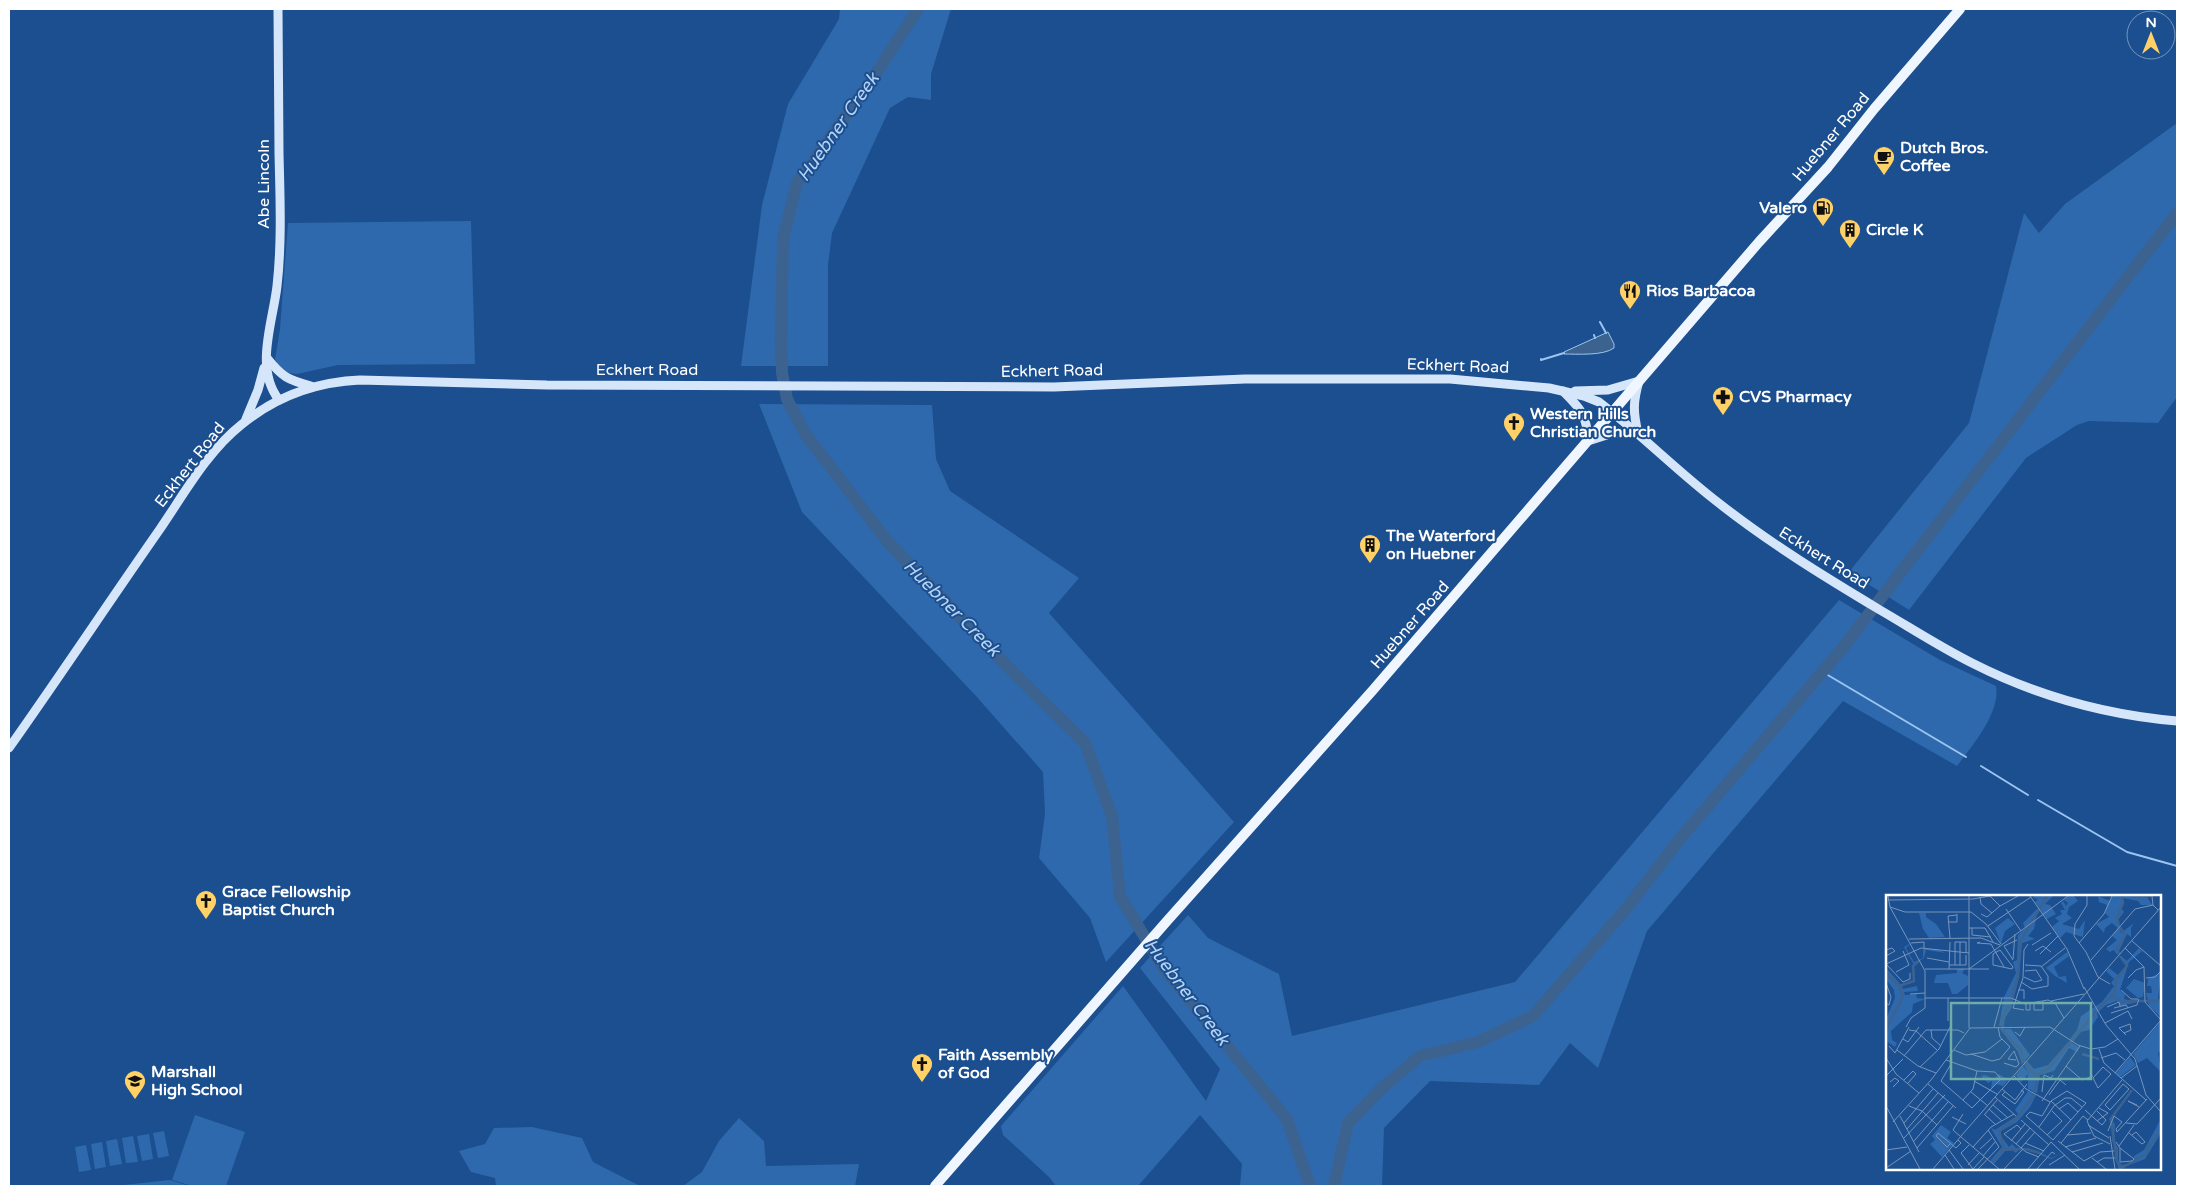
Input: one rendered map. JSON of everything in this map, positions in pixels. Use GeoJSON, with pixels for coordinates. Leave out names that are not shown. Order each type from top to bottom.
{"type":"FeatureCollection","features":[{"type":"Feature","properties":{"kind":"main road","name":"Abe Lincoln"},"geometry":{"type":"LineString","coordinates":[[278,9],[280,243],[277,287],[267,358],[278,390],[279,400]]}},
{"type":"Feature","properties":{"kind":"main road","name":"Huebner Road"},"geometry":{"type":"LineString","coordinates":[[935,1186],[1121,973],[1373,690],[1763,238],[1828,167],[1874,109],[1960,9]]}},
{"type":"Feature","properties":{"kind":"main road"},"geometry":{"type":"LineString","coordinates":[[267,358],[279,374],[289,381],[313,387]]}},
{"type":"Feature","properties":{"kind":"main road"},"geometry":{"type":"LineString","coordinates":[[246,421],[258,390],[267,358]]}},
{"type":"Feature","properties":{"kind":"main road","name":"Eckhert Road"},"geometry":{"type":"LineString","coordinates":[[9,748],[193,481],[220,446],[246,421],[279,400],[313,387],[335,382],[360,380],[547,385],[1054,387],[1245,379],[1389,379],[1468,380],[1529,385],[1562,391],[1599,402],[1724,508],[1794,558],[1948,650],[2015,682],[2070,701],[2099,709],[2177,722]]}},
{"type":"Feature","properties":{"kind":"main road"},"geometry":{"type":"LineString","coordinates":[[1562,391],[1608,390],[1640,381]]}},
{"type":"Feature","properties":{"kind":"main road"},"geometry":{"type":"LineString","coordinates":[[1562,391],[1584,416],[1588,442],[1613,433],[1638,434],[1634,414],[1634,400],[1640,381]]}},
{"type":"Feature","properties":{"kind":"shaded area"},"geometry":{"type":"Polygon","coordinates":[[[840,9],[951,9],[931,74],[931,100],[908,97],[890,108],[832,233],[828,265],[828,366],[741,366],[762,205],[788,104],[839,19],[840,9]]]}},
{"type":"Feature","properties":{"kind":"shaded area"},"geometry":{"type":"Polygon","coordinates":[[[2177,123],[2177,397],[2158,423],[2089,421],[2077,425],[2026,458],[1909,610],[1849,572],[1969,423],[2024,213],[2039,233],[2065,204],[2177,123]]]}},
{"type":"Feature","properties":{"kind":"shaded area"},"geometry":{"type":"Polygon","coordinates":[[[471,221],[475,364],[338,365],[297,374],[289,373],[279,367],[275,360],[280,329],[288,223],[471,221]]]}},
{"type":"Feature","properties":{"kind":"shaded area"},"geometry":{"type":"Polygon","coordinates":[[[1608,332],[1614,344],[1614,348],[1609,351],[1590,354],[1564,354],[1564,352],[1608,332]]]}},
{"type":"Feature","properties":{"kind":"shaded area"},"geometry":{"type":"Polygon","coordinates":[[[759,404],[932,405],[936,459],[950,491],[1079,578],[1049,613],[1234,822],[1106,962],[1090,918],[1039,858],[1045,814],[1043,772],[976,696],[802,512],[759,404]]]}},
{"type":"Feature","properties":{"kind":"shaded area"},"geometry":{"type":"Polygon","coordinates":[[[1839,600],[1940,660],[1996,686],[1994,707],[1990,717],[1977,739],[1957,766],[1843,701],[1647,931],[1598,1068],[1570,1043],[1539,1085],[1430,1081],[1384,1128],[1382,1186],[1240,1186],[1242,1164],[1200,1115],[1138,1186],[1056,1186],[1049,1177],[1003,1135],[1001,1126],[1123,986],[1206,1101],[1220,1069],[1140,968],[1188,915],[1208,938],[1279,974],[1292,1036],[1515,982],[1839,600]]]}},
{"type":"Feature","properties":{"kind":"shaded area"},"geometry":{"type":"Polygon","coordinates":[[[195,1115],[245,1132],[226,1186],[192,1186],[172,1180],[195,1115]]]}},
{"type":"Feature","properties":{"kind":"shaded area"},"geometry":{"type":"Polygon","coordinates":[[[739,1118],[764,1141],[766,1166],[859,1164],[855,1186],[683,1186],[702,1172],[719,1141],[739,1118]]]}},
{"type":"Feature","properties":{"kind":"shaded area"},"geometry":{"type":"Polygon","coordinates":[[[532,1127],[582,1138],[593,1162],[640,1186],[496,1186],[495,1178],[471,1172],[459,1151],[485,1144],[494,1128],[532,1127]]]}},
{"type":"Feature","properties":{"kind":"shaded area"},"geometry":{"type":"Polygon","coordinates":[[[164,1131],[169,1156],[158,1158],[153,1133],[164,1131]]]}},
{"type":"Feature","properties":{"kind":"shaded area"},"geometry":{"type":"Polygon","coordinates":[[[149,1134],[153,1159],[142,1161],[137,1136],[149,1134]]]}},
{"type":"Feature","properties":{"kind":"shaded area"},"geometry":{"type":"Polygon","coordinates":[[[133,1136],[138,1162],[126,1163],[122,1138],[133,1136]]]}},
{"type":"Feature","properties":{"kind":"shaded area"},"geometry":{"type":"Polygon","coordinates":[[[117,1139],[122,1164],[110,1166],[106,1141],[117,1139]]]}},
{"type":"Feature","properties":{"kind":"shaded area"},"geometry":{"type":"Polygon","coordinates":[[[102,1142],[106,1167],[95,1169],[91,1144],[102,1142]]]}},
{"type":"Feature","properties":{"kind":"shaded area"},"geometry":{"type":"Polygon","coordinates":[[[86,1145],[91,1170],[79,1172],[75,1147],[86,1145]]]}},
{"type":"Feature","properties":{"kind":"shaded area"},"geometry":{"type":"Polygon","coordinates":[[[170,1180],[189,1186],[114,1186],[170,1180]]]}},
{"type":"Feature","properties":{"kind":"waterway","name":"Huebner Creek"},"geometry":{"type":"LineString","coordinates":[[918,9],[873,78],[797,183],[783,239],[781,345],[782,373],[787,399],[806,435],[888,542],[1009,668],[1085,743],[1112,816],[1120,896],[1162,966],[1287,1119],[1310,1186]]}},
{"type":"Feature","properties":{"kind":"waterway"},"geometry":{"type":"LineString","coordinates":[[1334,1186],[1348,1123],[1382,1088],[1420,1056],[1478,1042],[1533,1016],[1626,909],[1679,840],[1841,650],[2177,213]]}},
{"type":"Feature","properties":{"kind":"waterway"},"geometry":{"type":"LineString","coordinates":[[1600,322],[1606,333]]}},
{"type":"Feature","properties":{"kind":"waterway"},"geometry":{"type":"LineString","coordinates":[[1541,359],[1564,353]]}},
{"type":"Feature","properties":{"kind":"waterway"},"geometry":{"type":"LineString","coordinates":[[1821,671],[1966,757]]}},
{"type":"Feature","properties":{"kind":"waterway"},"geometry":{"type":"LineString","coordinates":[[1981,766],[2028,795]]}},
{"type":"Feature","properties":{"kind":"waterway"},"geometry":{"type":"LineString","coordinates":[[2038,800],[2127,852],[2177,866]]}},
{"type":"Feature","properties":{"kind":"place","name":"Dutch Bros. Coffee"},"geometry":{"type":"Point","coordinates":[1884,176]}},
{"type":"Feature","properties":{"kind":"place","name":"Valero"},"geometry":{"type":"Point","coordinates":[1823,227]}},
{"type":"Feature","properties":{"kind":"place","name":"Circle K"},"geometry":{"type":"Point","coordinates":[1850,249]}},
{"type":"Feature","properties":{"kind":"place","name":"Rios Barbacoa"},"geometry":{"type":"Point","coordinates":[1630,310]}},
{"type":"Feature","properties":{"kind":"place","name":"CVS Pharmacy"},"geometry":{"type":"Point","coordinates":[1723,416]}},
{"type":"Feature","properties":{"kind":"place","name":"Western Hills Christian Church"},"geometry":{"type":"Point","coordinates":[1514,442]}},
{"type":"Feature","properties":{"kind":"place","name":"The Waterford on Huebner"},"geometry":{"type":"Point","coordinates":[1370,564]}},
{"type":"Feature","properties":{"kind":"place","name":"Grace Fellowship Baptist Church"},"geometry":{"type":"Point","coordinates":[206,920]}},
{"type":"Feature","properties":{"kind":"place","name":"Faith Assembly of God"},"geometry":{"type":"Point","coordinates":[922,1083]}},
{"type":"Feature","properties":{"kind":"place","name":"Marshall High School"},"geometry":{"type":"Point","coordinates":[135,1100]}}]}
